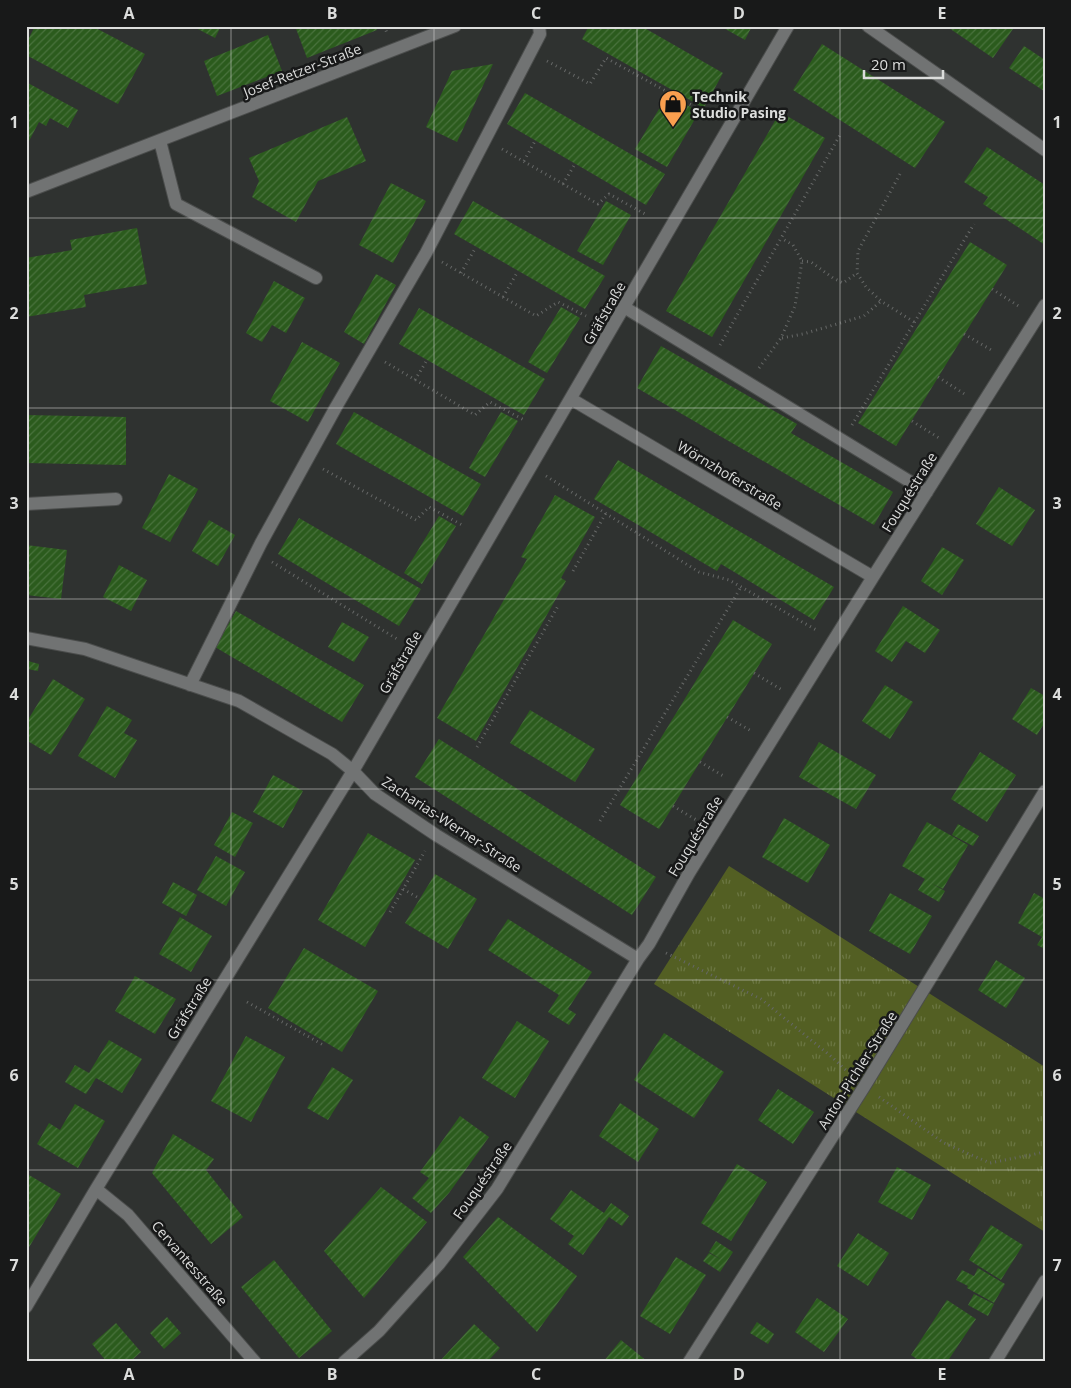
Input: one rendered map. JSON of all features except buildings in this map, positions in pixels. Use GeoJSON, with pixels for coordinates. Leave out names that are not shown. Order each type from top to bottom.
{"type":"FeatureCollection","features":[{"type":"Feature","properties":{"kind":"street","name":"Josef-Retzer-Straße"},"geometry":{"type":"LineString","coordinates":[[26,192],[455,26]]}},
{"type":"Feature","properties":{"kind":"street"},"geometry":{"type":"LineString","coordinates":[[190,684],[307,460],[426,253],[540,34],[540,26]]}},
{"type":"Feature","properties":{"kind":"street","name":"Gräfstraße"},"geometry":{"type":"LineString","coordinates":[[28,1301],[353,770],[788,26]]}},
{"type":"Feature","properties":{"kind":"street"},"geometry":{"type":"LineString","coordinates":[[868,26],[1045,150]]}},
{"type":"Feature","properties":{"kind":"street"},"geometry":{"type":"LineString","coordinates":[[160,141],[176,204],[316,278]]}},
{"type":"Feature","properties":{"kind":"street","name":"Fouquéstraße"},"geometry":{"type":"LineString","coordinates":[[344,1362],[379,1331],[439,1264],[497,1189],[649,944],[689,873],[1045,305]]}},
{"type":"Feature","properties":{"kind":"street"},"geometry":{"type":"LineString","coordinates":[[624,307],[927,492]]}},
{"type":"Feature","properties":{"kind":"street","name":"Wörnzhoferstraße"},"geometry":{"type":"LineString","coordinates":[[571,399],[873,577]]}},
{"type":"Feature","properties":{"kind":"street"},"geometry":{"type":"LineString","coordinates":[[26,504],[116,499]]}},
{"type":"Feature","properties":{"kind":"street","name":"Zacharias-Werner-Straße"},"geometry":{"type":"LineString","coordinates":[[26,638],[85,649],[239,701],[332,754],[353,770],[375,794],[436,835],[638,959]]}},
{"type":"Feature","properties":{"kind":"street","name":"Anton-Pichler-Straße"},"geometry":{"type":"LineString","coordinates":[[689,1362],[864,1087],[1045,791]]}},
{"type":"Feature","properties":{"kind":"street","name":"Cervantesstraße"},"geometry":{"type":"LineString","coordinates":[[96,1190],[128,1215],[255,1362]]}},
{"type":"Feature","properties":{"kind":"street"},"geometry":{"type":"LineString","coordinates":[[995,1362],[1045,1281]]}},
{"type":"Feature","properties":{"kind":"path"},"geometry":{"type":"LineString","coordinates":[[530,52],[590,84],[606,58],[704,112]]}},
{"type":"Feature","properties":{"kind":"path"},"geometry":{"type":"LineString","coordinates":[[711,360],[840,135]]}},
{"type":"Feature","properties":{"kind":"path"},"geometry":{"type":"LineString","coordinates":[[485,139],[598,204],[609,194],[645,214]]}},
{"type":"Feature","properties":{"kind":"path"},"geometry":{"type":"LineString","coordinates":[[524,161],[535,141]]}},
{"type":"Feature","properties":{"kind":"path"},"geometry":{"type":"LineString","coordinates":[[563,184],[575,164]]}},
{"type":"Feature","properties":{"kind":"path"},"geometry":{"type":"LineString","coordinates":[[900,174],[858,251],[857,273],[866,288],[881,301],[914,322]]}},
{"type":"Feature","properties":{"kind":"path"},"geometry":{"type":"LineString","coordinates":[[842,440],[974,224]]}},
{"type":"Feature","properties":{"kind":"path"},"geometry":{"type":"LineString","coordinates":[[749,383],[781,338],[795,306],[802,261],[793,245],[781,238]]}},
{"type":"Feature","properties":{"kind":"path"},"geometry":{"type":"LineString","coordinates":[[460,273],[476,247]]}},
{"type":"Feature","properties":{"kind":"path"},"geometry":{"type":"LineString","coordinates":[[426,253],[536,316],[558,302],[586,316]]}},
{"type":"Feature","properties":{"kind":"path"},"geometry":{"type":"LineString","coordinates":[[802,261],[811,262],[833,278],[843,282],[857,273]]}},
{"type":"Feature","properties":{"kind":"path"},"geometry":{"type":"LineString","coordinates":[[503,297],[518,271]]}},
{"type":"Feature","properties":{"kind":"path"},"geometry":{"type":"LineString","coordinates":[[992,289],[1025,310]]}},
{"type":"Feature","properties":{"kind":"path"},"geometry":{"type":"LineString","coordinates":[[781,338],[803,334],[864,316],[881,301]]}},
{"type":"Feature","properties":{"kind":"path"},"geometry":{"type":"LineString","coordinates":[[964,334],[998,354]]}},
{"type":"Feature","properties":{"kind":"path"},"geometry":{"type":"LineString","coordinates":[[368,352],[476,415],[490,402],[526,422]]}},
{"type":"Feature","properties":{"kind":"path"},"geometry":{"type":"LineString","coordinates":[[415,380],[427,360]]}},
{"type":"Feature","properties":{"kind":"path"},"geometry":{"type":"LineString","coordinates":[[938,377],[970,398]]}},
{"type":"Feature","properties":{"kind":"path"},"geometry":{"type":"LineString","coordinates":[[912,421],[944,441]]}},
{"type":"Feature","properties":{"kind":"path"},"geometry":{"type":"LineString","coordinates":[[307,460],[416,520],[429,507],[464,526]]}},
{"type":"Feature","properties":{"kind":"path"},"geometry":{"type":"LineString","coordinates":[[531,467],[699,572],[729,580],[825,635]]}},
{"type":"Feature","properties":{"kind":"path"},"geometry":{"type":"LineString","coordinates":[[573,572],[606,514]]}},
{"type":"Feature","properties":{"kind":"path"},"geometry":{"type":"LineString","coordinates":[[257,553],[397,639]]}},
{"type":"Feature","properties":{"kind":"path"},"geometry":{"type":"LineString","coordinates":[[600,821],[741,587]]}},
{"type":"Feature","properties":{"kind":"path"},"geometry":{"type":"LineString","coordinates":[[476,748],[558,606]]}},
{"type":"Feature","properties":{"kind":"path"},"geometry":{"type":"LineString","coordinates":[[754,673],[789,694]]}},
{"type":"Feature","properties":{"kind":"path"},"geometry":{"type":"LineString","coordinates":[[727,717],[755,734]]}},
{"type":"Feature","properties":{"kind":"path"},"geometry":{"type":"LineString","coordinates":[[700,762],[727,779]]}},
{"type":"Feature","properties":{"kind":"path"},"geometry":{"type":"LineString","coordinates":[[672,806],[700,823]]}},
{"type":"Feature","properties":{"kind":"path"},"geometry":{"type":"LineString","coordinates":[[390,912],[429,844]]}},
{"type":"Feature","properties":{"kind":"path"},"geometry":{"type":"LineString","coordinates":[[403,889],[417,897]]}},
{"type":"Feature","properties":{"kind":"path"},"geometry":{"type":"LineString","coordinates":[[661,950],[761,999],[833,1058],[854,1078]]}},
{"type":"Feature","properties":{"kind":"path"},"geometry":{"type":"LineString","coordinates":[[248,1002],[324,1046]]}},
{"type":"Feature","properties":{"kind":"path"},"geometry":{"type":"LineString","coordinates":[[874,1094],[944,1143],[990,1163],[1045,1152]]}},
{"type":"Feature","properties":{"kind":"green space"},"geometry":{"type":"Polygon","coordinates":[[[729,866],[1045,1067],[1045,1232],[654,984],[729,866]]]}},
{"type":"Feature","properties":{"kind":"place","name":"Technik Studio Pasing"},"geometry":{"type":"Point","coordinates":[673,128]}}]}
